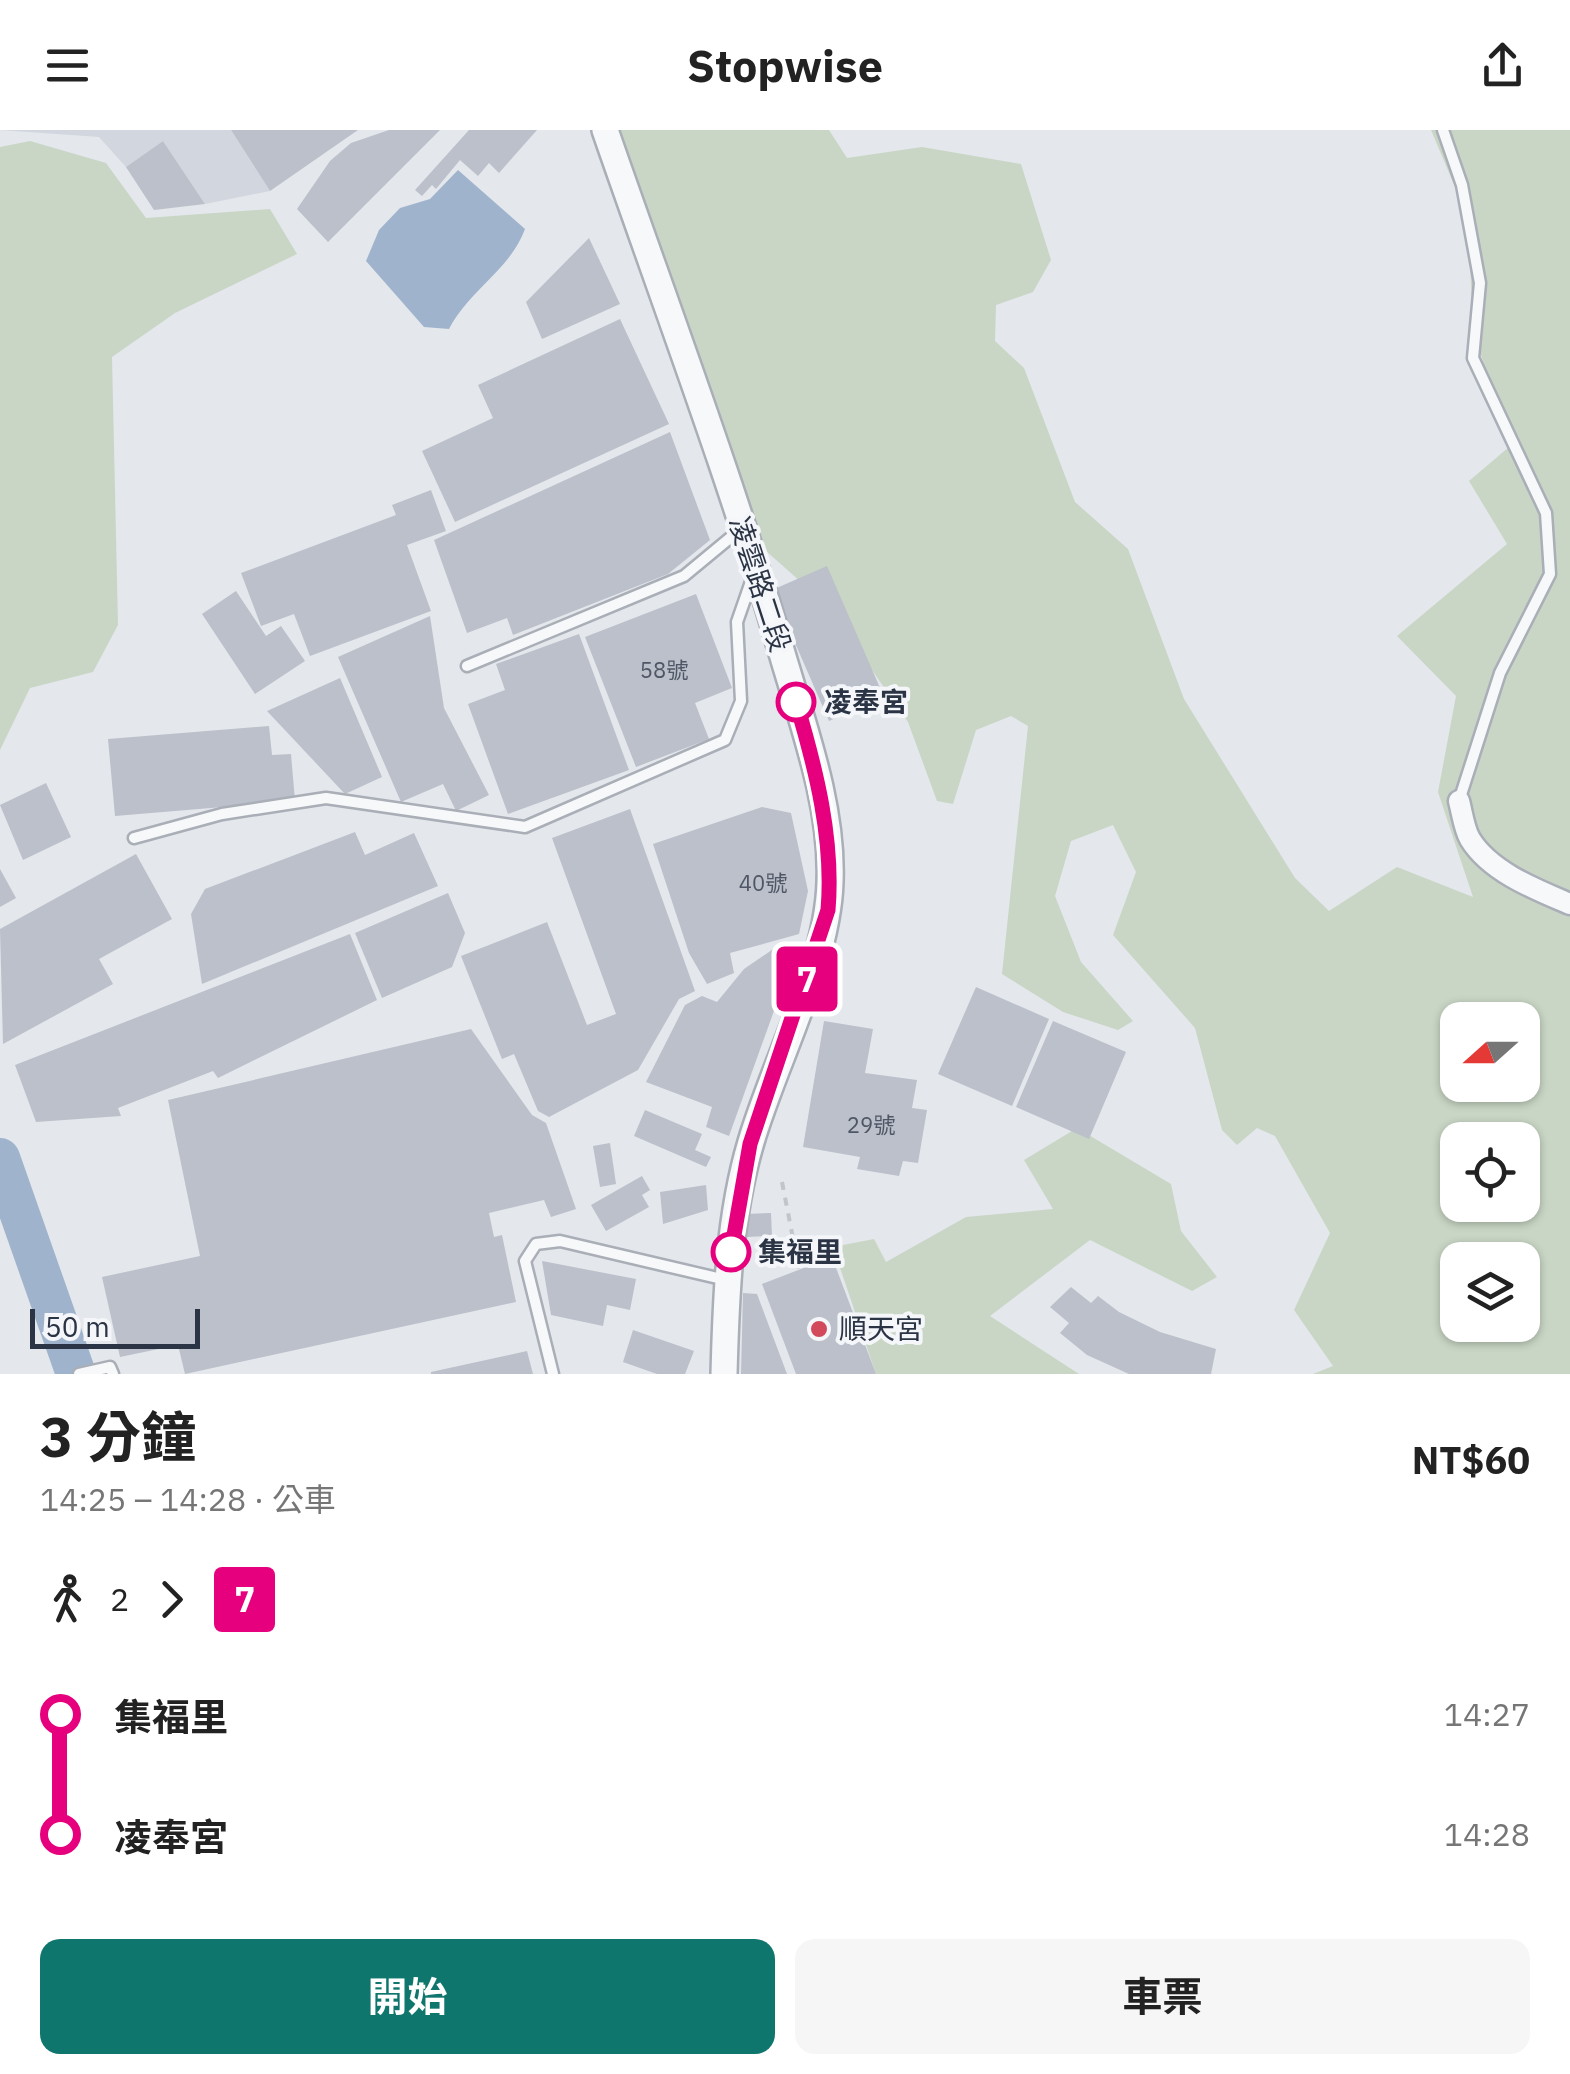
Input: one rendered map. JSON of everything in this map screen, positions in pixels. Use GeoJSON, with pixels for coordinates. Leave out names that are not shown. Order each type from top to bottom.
{"type":"FeatureCollection","features":[{"type":"Feature","properties":{"kind":"street","name":"凌雲路二段"},"geometry":{"type":"LineString","coordinates":[[605,130],[756,566],[816,769],[830,878],[828,910],[750,1144],[726,1280],[724,1374]]}},
{"type":"Feature","properties":{"kind":"street"},"geometry":{"type":"LineString","coordinates":[[1459,801],[1470,840],[1520,882],[1570,904]]}},
{"type":"Feature","properties":{"kind":"lane"},"geometry":{"type":"LineString","coordinates":[[1443,130],[1462,184],[1480,282],[1472,358],[1546,513],[1550,574],[1500,673],[1459,801]]}},
{"type":"Feature","properties":{"kind":"lane"},"geometry":{"type":"LineString","coordinates":[[468,666],[684,576],[742,528]]}},
{"type":"Feature","properties":{"kind":"lane"},"geometry":{"type":"LineString","coordinates":[[134,838],[222,814],[326,798],[525,827],[652,772],[725,740],[742,701],[737,622],[756,566]]}},
{"type":"Feature","properties":{"kind":"lane"},"geometry":{"type":"LineString","coordinates":[[554,1374],[525,1261],[536,1244],[560,1241],[726,1280]]}},
{"type":"Feature","properties":{"kind":"lane"},"geometry":{"type":"LineString","coordinates":[[79,1374],[110,1367],[114,1374]]}},
{"type":"Feature","properties":{"kind":"path"},"geometry":{"type":"LineString","coordinates":[[782,1182],[799,1269]]}},
{"type":"Feature","properties":{"kind":"shaded area"},"geometry":{"type":"Polygon","coordinates":[[[0,130],[231,130],[270,191],[205,204],[163,141],[126,167],[99,137],[0,130]]]}},
{"type":"Feature","properties":{"kind":"green space"},"geometry":{"type":"Polygon","coordinates":[[[617,130],[829,130],[847,158],[922,147],[1021,164],[1051,260],[1033,292],[996,305],[995,341],[1024,368],[1075,502],[1128,549],[1184,699],[1295,878],[1329,911],[1397,867],[1473,897],[1438,792],[1456,696],[1397,636],[1507,544],[1469,481],[1509,447],[1473,329],[1468,218],[1431,130],[1570,130],[1570,1374],[1313,1374],[1333,1366],[1294,1310],[1330,1233],[1275,1136],[1257,1128],[1237,1145],[1222,1130],[1195,1028],[1113,935],[1136,872],[1113,825],[1071,841],[1055,896],[1081,962],[1133,1021],[1118,1030],[1063,1012],[1002,974],[1028,726],[1011,716],[976,730],[953,804],[937,801],[908,722],[827,605],[766,551],[617,130]]]}},
{"type":"Feature","properties":{"kind":"green space"},"geometry":{"type":"Polygon","coordinates":[[[30,141],[106,163],[146,218],[270,209],[297,254],[175,313],[112,357],[118,625],[93,672],[30,688],[0,750],[0,147],[30,141]]]}},
{"type":"Feature","properties":{"kind":"green space"},"geometry":{"type":"Polygon","coordinates":[[[1077,1128],[1171,1184],[1181,1231],[1217,1277],[1192,1291],[1090,1240],[990,1316],[1079,1374],[876,1374],[833,1247],[874,1239],[886,1262],[966,1217],[1053,1209],[1024,1160],[1077,1128]]]}},
{"type":"Feature","properties":{"kind":"water"},"geometry":{"type":"Polygon","coordinates":[[[458,170],[525,229],[510,256],[449,329],[424,327],[366,261],[379,230],[400,208],[430,199],[458,170]]]}},
{"type":"Feature","properties":{"kind":"building"},"geometry":{"type":"Polygon","coordinates":[[[231,130],[358,130],[270,191],[231,130]]]}},
{"type":"Feature","properties":{"kind":"building"},"geometry":{"type":"Polygon","coordinates":[[[389,130],[440,130],[328,242],[297,209],[330,161],[351,143],[389,130]]]}},
{"type":"Feature","properties":{"kind":"building"},"geometry":{"type":"Polygon","coordinates":[[[469,130],[537,130],[499,173],[489,163],[478,176],[460,160],[436,189],[432,185],[422,196],[415,190],[469,130]]]}},
{"type":"Feature","properties":{"kind":"building"},"geometry":{"type":"Polygon","coordinates":[[[163,141],[205,204],[154,210],[126,167],[163,141]]]}},
{"type":"Feature","properties":{"kind":"building"},"geometry":{"type":"Polygon","coordinates":[[[589,238],[620,304],[542,339],[526,302],[589,238]]]}},
{"type":"Feature","properties":{"kind":"building"},"geometry":{"type":"Polygon","coordinates":[[[620,319],[669,424],[455,522],[422,451],[493,418],[478,385],[620,319]]]}},
{"type":"Feature","properties":{"kind":"building"},"geometry":{"type":"Polygon","coordinates":[[[670,432],[710,540],[668,574],[513,635],[507,618],[467,633],[434,540],[670,432]]]}},
{"type":"Feature","properties":{"kind":"building"},"geometry":{"type":"Polygon","coordinates":[[[431,490],[446,531],[407,545],[431,611],[310,656],[294,614],[261,626],[241,573],[396,515],[392,505],[431,490]]]}},
{"type":"Feature","properties":{"kind":"building"},"geometry":{"type":"Polygon","coordinates":[[[827,566],[884,697],[829,721],[772,590],[827,566]]]}},
{"type":"Feature","properties":{"kind":"building"},"geometry":{"type":"Polygon","coordinates":[[[236,591],[266,636],[281,626],[305,661],[255,694],[202,614],[236,591]]]}},
{"type":"Feature","properties":{"kind":"building"},"geometry":{"type":"Polygon","coordinates":[[[696,594],[732,688],[695,703],[709,739],[636,767],[585,637],[696,594]]]}},
{"type":"Feature","properties":{"kind":"building"},"geometry":{"type":"Polygon","coordinates":[[[430,616],[444,708],[489,795],[456,811],[443,784],[401,802],[338,657],[430,616]]]}},
{"type":"Feature","properties":{"kind":"building"},"geometry":{"type":"Polygon","coordinates":[[[579,634],[629,770],[508,814],[468,704],[505,690],[496,664],[579,634]]]}},
{"type":"Feature","properties":{"kind":"building"},"geometry":{"type":"Polygon","coordinates":[[[340,678],[382,777],[345,794],[267,711],[340,678]]]}},
{"type":"Feature","properties":{"kind":"building"},"geometry":{"type":"Polygon","coordinates":[[[269,726],[272,755],[291,754],[295,801],[115,816],[108,739],[269,726]]]}},
{"type":"Feature","properties":{"kind":"building"},"geometry":{"type":"Polygon","coordinates":[[[46,783],[71,837],[23,860],[0,805],[46,783]]]}},
{"type":"Feature","properties":{"kind":"building"},"geometry":{"type":"Polygon","coordinates":[[[762,807],[791,813],[808,891],[799,934],[730,953],[734,973],[707,984],[689,953],[653,844],[762,807]]]}},
{"type":"Feature","properties":{"kind":"building"},"geometry":{"type":"Polygon","coordinates":[[[630,809],[695,991],[679,999],[638,1070],[549,1117],[538,1111],[514,1054],[502,1059],[461,956],[547,922],[587,1025],[616,1014],[552,838],[630,809]]]}},
{"type":"Feature","properties":{"kind":"building"},"geometry":{"type":"Polygon","coordinates":[[[355,832],[365,855],[414,833],[438,886],[202,984],[191,914],[205,889],[355,832]]]}},
{"type":"Feature","properties":{"kind":"building"},"geometry":{"type":"Polygon","coordinates":[[[136,854],[172,919],[99,959],[113,984],[3,1044],[0,929],[136,854]]]}},
{"type":"Feature","properties":{"kind":"building"},"geometry":{"type":"Polygon","coordinates":[[[0,869],[16,898],[0,907],[0,869]]]}},
{"type":"Feature","properties":{"kind":"building"},"geometry":{"type":"Polygon","coordinates":[[[448,893],[465,933],[452,967],[382,998],[355,933],[448,893]]]}},
{"type":"Feature","properties":{"kind":"building"},"geometry":{"type":"Polygon","coordinates":[[[350,934],[377,1000],[218,1078],[213,1071],[118,1108],[121,1116],[36,1122],[15,1065],[350,934]]]}},
{"type":"Feature","properties":{"kind":"building"},"geometry":{"type":"Polygon","coordinates":[[[782,943],[798,944],[729,1136],[706,1127],[712,1107],[646,1082],[685,1005],[702,996],[717,1002],[744,969],[782,943]]]}},
{"type":"Feature","properties":{"kind":"building"},"geometry":{"type":"Polygon","coordinates":[[[976,987],[1049,1019],[1012,1106],[938,1074],[976,987]]]}},
{"type":"Feature","properties":{"kind":"building"},"geometry":{"type":"Polygon","coordinates":[[[824,1021],[873,1029],[865,1073],[917,1080],[912,1108],[927,1110],[918,1163],[903,1161],[899,1176],[857,1169],[860,1157],[803,1147],[824,1021]]]}},
{"type":"Feature","properties":{"kind":"building"},"geometry":{"type":"Polygon","coordinates":[[[1053,1021],[1126,1052],[1089,1139],[1016,1107],[1053,1021]]]}},
{"type":"Feature","properties":{"kind":"building"},"geometry":{"type":"Polygon","coordinates":[[[471,1029],[532,1115],[546,1123],[576,1209],[551,1217],[544,1200],[489,1213],[494,1237],[502,1235],[516,1302],[185,1374],[178,1345],[120,1357],[102,1277],[200,1256],[168,1100],[471,1029]]]}},
{"type":"Feature","properties":{"kind":"building"},"geometry":{"type":"Polygon","coordinates":[[[645,1110],[702,1134],[695,1150],[711,1157],[706,1167],[634,1136],[645,1110]]]}},
{"type":"Feature","properties":{"kind":"building"},"geometry":{"type":"Polygon","coordinates":[[[610,1143],[616,1184],[600,1187],[593,1146],[610,1143]]]}},
{"type":"Feature","properties":{"kind":"building"},"geometry":{"type":"Polygon","coordinates":[[[642,1176],[650,1190],[642,1195],[649,1207],[606,1231],[591,1205],[642,1176]]]}},
{"type":"Feature","properties":{"kind":"building"},"geometry":{"type":"Polygon","coordinates":[[[706,1185],[708,1210],[663,1224],[660,1192],[706,1185]]]}},
{"type":"Feature","properties":{"kind":"building"},"geometry":{"type":"Polygon","coordinates":[[[771,1213],[772,1236],[745,1237],[745,1214],[771,1213]]]}},
{"type":"Feature","properties":{"kind":"building","name":"順天宮"},"geometry":{"type":"Polygon","coordinates":[[[832,1257],[876,1374],[796,1374],[762,1284],[832,1257]]]}},
{"type":"Feature","properties":{"kind":"building"},"geometry":{"type":"Polygon","coordinates":[[[542,1261],[636,1279],[630,1310],[607,1305],[603,1326],[551,1315],[542,1261]]]}},
{"type":"Feature","properties":{"kind":"building"},"geometry":{"type":"Polygon","coordinates":[[[1071,1287],[1091,1303],[1098,1296],[1119,1312],[1160,1332],[1216,1349],[1211,1374],[1129,1374],[1087,1355],[1060,1333],[1069,1323],[1050,1307],[1071,1287]]]}},
{"type":"Feature","properties":{"kind":"building"},"geometry":{"type":"Polygon","coordinates":[[[743,1293],[757,1294],[787,1374],[741,1374],[743,1293]]]}},
{"type":"Feature","properties":{"kind":"building"},"geometry":{"type":"Polygon","coordinates":[[[633,1330],[694,1351],[685,1374],[657,1374],[623,1362],[633,1330]]]}},
{"type":"Feature","properties":{"kind":"building"},"geometry":{"type":"Polygon","coordinates":[[[527,1351],[533,1374],[431,1374],[431,1372],[527,1351]]]}},
{"type":"Feature","properties":{"kind":"waterway"},"geometry":{"type":"LineString","coordinates":[[0,1158],[76,1374]]}},
{"type":"Feature","properties":{"kind":"bus line","name":"7"},"geometry":{"type":"LineString","coordinates":[[731,1252],[750,1144],[828,910],[830,878],[816,769],[796,702]]}},
{"type":"Feature","properties":{"kind":"place","name":"凌奉宮"},"geometry":{"type":"Point","coordinates":[796,702]}},
{"type":"Feature","properties":{"kind":"place","name":"集福里"},"geometry":{"type":"Point","coordinates":[731,1252]}},
{"type":"Feature","properties":{"kind":"place","name":"順天宮"},"geometry":{"type":"Point","coordinates":[819,1329]}}]}
